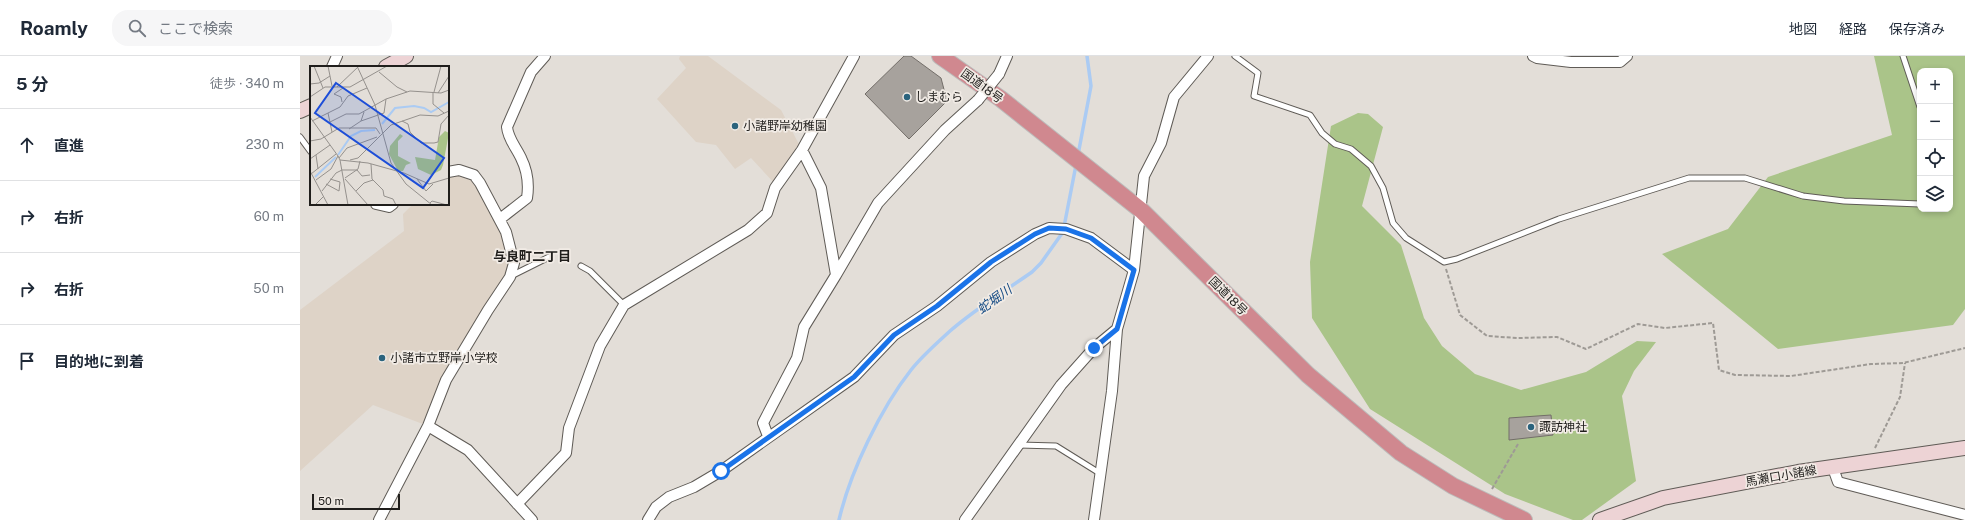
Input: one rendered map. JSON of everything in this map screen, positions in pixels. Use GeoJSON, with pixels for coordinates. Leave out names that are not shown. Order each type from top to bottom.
{"type":"FeatureCollection","features":[{"type":"Feature","properties":{"kind":"highway","name":"国道18号"},"geometry":{"type":"LineString","coordinates":[[940,56],[1002,99],[1142,211],[1308,375],[1401,453],[1453,486],[1524,520]]}},
{"type":"Feature","properties":{"kind":"main road"},"geometry":{"type":"LineString","coordinates":[[389,66],[404,61]]}},
{"type":"Feature","properties":{"kind":"main road"},"geometry":{"type":"LineString","coordinates":[[300,111],[310,106]]}},
{"type":"Feature","properties":{"kind":"main road","name":"馬瀬口小諸線"},"geometry":{"type":"LineString","coordinates":[[1600,520],[1662,498],[1798,472],[1965,448]]}},
{"type":"Feature","properties":{"kind":"street"},"geometry":{"type":"LineString","coordinates":[[332,66],[337,56]]}},
{"type":"Feature","properties":{"kind":"street"},"geometry":{"type":"LineString","coordinates":[[500,219],[527,198],[528,185],[522,159],[507,135],[506,127],[531,72],[545,56]]}},
{"type":"Feature","properties":{"kind":"street"},"geometry":{"type":"LineString","coordinates":[[517,504],[566,453],[568,428],[600,346],[624,305],[748,230],[767,214],[774,188],[802,150],[854,56]]}},
{"type":"Feature","properties":{"kind":"street"},"geometry":{"type":"LineString","coordinates":[[768,436],[763,423],[798,358],[804,327],[878,204],[944,130],[978,100],[999,74],[1007,56]]}},
{"type":"Feature","properties":{"kind":"street"},"geometry":{"type":"LineString","coordinates":[[1094,520],[1112,391],[1117,329],[1134,270],[1142,211],[1144,176],[1161,143],[1174,97],[1208,56]]}},
{"type":"Feature","properties":{"kind":"street"},"geometry":{"type":"LineString","coordinates":[[1533,56],[1571,62],[1620,62],[1627,56]]}},
{"type":"Feature","properties":{"kind":"street"},"geometry":{"type":"LineString","coordinates":[[802,150],[821,188],[836,275]]}},
{"type":"Feature","properties":{"kind":"street"},"geometry":{"type":"LineString","coordinates":[[379,520],[428,426],[446,380],[488,310],[510,277],[514,263],[506,232],[474,175],[459,170],[449,172]]}},
{"type":"Feature","properties":{"kind":"street"},"geometry":{"type":"LineString","coordinates":[[380,205],[389,207],[392,205]]}},
{"type":"Feature","properties":{"kind":"street"},"geometry":{"type":"LineString","coordinates":[[648,520],[656,507],[669,496],[694,487],[721,471],[768,436],[854,377],[894,335],[937,306],[991,262],[1035,234],[1049,228],[1066,229],[1091,238],[1134,270]]}},
{"type":"Feature","properties":{"kind":"street"},"geometry":{"type":"LineString","coordinates":[[965,520],[1061,385],[1094,348],[1117,329]]}},
{"type":"Feature","properties":{"kind":"street"},"geometry":{"type":"LineString","coordinates":[[428,426],[468,450],[532,520]]}},
{"type":"Feature","properties":{"kind":"street"},"geometry":{"type":"LineString","coordinates":[[1833,468],[1838,482],[1965,515]]}},
{"type":"Feature","properties":{"kind":"lane"},"geometry":{"type":"LineString","coordinates":[[1235,56],[1258,73],[1254,96],[1310,115],[1322,133],[1335,144],[1351,150],[1371,166],[1382,188],[1393,223],[1406,238],[1444,262],[1457,260],[1559,219],[1689,178],[1745,178],[1803,196],[1844,201],[1917,204]]}},
{"type":"Feature","properties":{"kind":"lane"},"geometry":{"type":"LineString","coordinates":[[1902,56],[1919,104]]}},
{"type":"Feature","properties":{"kind":"lane"},"geometry":{"type":"LineString","coordinates":[[300,137],[310,151]]}},
{"type":"Feature","properties":{"kind":"lane"},"geometry":{"type":"LineString","coordinates":[[510,277],[550,257]]}},
{"type":"Feature","properties":{"kind":"lane"},"geometry":{"type":"LineString","coordinates":[[581,266],[590,271],[624,305]]}},
{"type":"Feature","properties":{"kind":"lane"},"geometry":{"type":"LineString","coordinates":[[1018,446],[1056,446],[1101,474]]}},
{"type":"Feature","properties":{"kind":"path"},"geometry":{"type":"LineString","coordinates":[[1444,262],[1460,315],[1487,336],[1518,338],[1557,337],[1586,349],[1638,324],[1666,328],[1713,323],[1719,370],[1736,374],[1791,376],[1871,364],[1905,363],[1965,348]]}},
{"type":"Feature","properties":{"kind":"path"},"geometry":{"type":"LineString","coordinates":[[1868,463],[1900,397],[1905,363]]}},
{"type":"Feature","properties":{"kind":"path"},"geometry":{"type":"LineString","coordinates":[[1486,501],[1518,444]]}},
{"type":"Feature","properties":{"kind":"shaded area","name":"小諸野岸幼稚園"},"geometry":{"type":"Polygon","coordinates":[[[680,56],[708,56],[781,110],[802,150],[776,185],[751,158],[735,169],[716,145],[696,142],[657,99],[686,68],[679,59],[680,56]]]}},
{"type":"Feature","properties":{"kind":"shaded area","name":"小諸市立野岸小学校"},"geometry":{"type":"Polygon","coordinates":[[[449,173],[480,183],[514,263],[428,426],[373,405],[300,471],[300,310],[404,231],[403,214],[412,205],[449,205],[449,173]]]}},
{"type":"Feature","properties":{"kind":"green space"},"geometry":{"type":"Polygon","coordinates":[[[1874,56],[1965,56],[1965,309],[1953,325],[1778,349],[1662,254],[1728,229],[1768,177],[1892,135],[1874,56]]]}},
{"type":"Feature","properties":{"kind":"green space"},"geometry":{"type":"Polygon","coordinates":[[[1358,113],[1368,114],[1383,127],[1362,206],[1401,245],[1424,318],[1442,346],[1475,374],[1521,390],[1586,372],[1637,341],[1656,342],[1634,371],[1622,396],[1636,481],[1582,520],[1573,520],[1505,494],[1370,409],[1312,318],[1310,262],[1331,126],[1358,113]]]}},
{"type":"Feature","properties":{"kind":"building","name":"しまむら"},"geometry":{"type":"Polygon","coordinates":[[[904,56],[911,56],[941,78],[947,101],[909,139],[865,94],[904,56]]]}},
{"type":"Feature","properties":{"kind":"building","name":"諏訪神社"},"geometry":{"type":"Polygon","coordinates":[[[1551,415],[1553,435],[1509,440],[1509,418],[1551,415]]]}},
{"type":"Feature","properties":{"kind":"waterway","name":"蛇堀川"},"geometry":{"type":"LineString","coordinates":[[1078,155],[1091,86],[1087,56]]}},
{"type":"Feature","properties":{"kind":"waterway","name":"蛇堀川"},"geometry":{"type":"LineString","coordinates":[[839,520],[844,501],[868,441],[889,403],[911,370],[950,331],[1032,272],[1041,263],[1063,232],[1076,165]]}},
{"type":"Feature","properties":{"kind":"place","name":"しまむら"},"geometry":{"type":"Point","coordinates":[907,97]}},
{"type":"Feature","properties":{"kind":"place","name":"小諸野岸幼稚園"},"geometry":{"type":"Point","coordinates":[735,126]}},
{"type":"Feature","properties":{"kind":"place","name":"小諸市立野岸小学校"},"geometry":{"type":"Point","coordinates":[382,358]}},
{"type":"Feature","properties":{"kind":"place","name":"諏訪神社"},"geometry":{"type":"Point","coordinates":[1531,427]}},
{"type":"Feature","properties":{"kind":"district","name":"与良町二丁目"},"geometry":{"type":"Point","coordinates":[532,256]}},
{"type":"Feature","properties":{"kind":"route"},"geometry":{"type":"LineString","coordinates":[[721,471],[768,436],[854,377],[894,335],[937,306],[991,262],[1035,234],[1049,228],[1066,229],[1091,238],[1134,270],[1117,329],[1094,348]]}}]}
